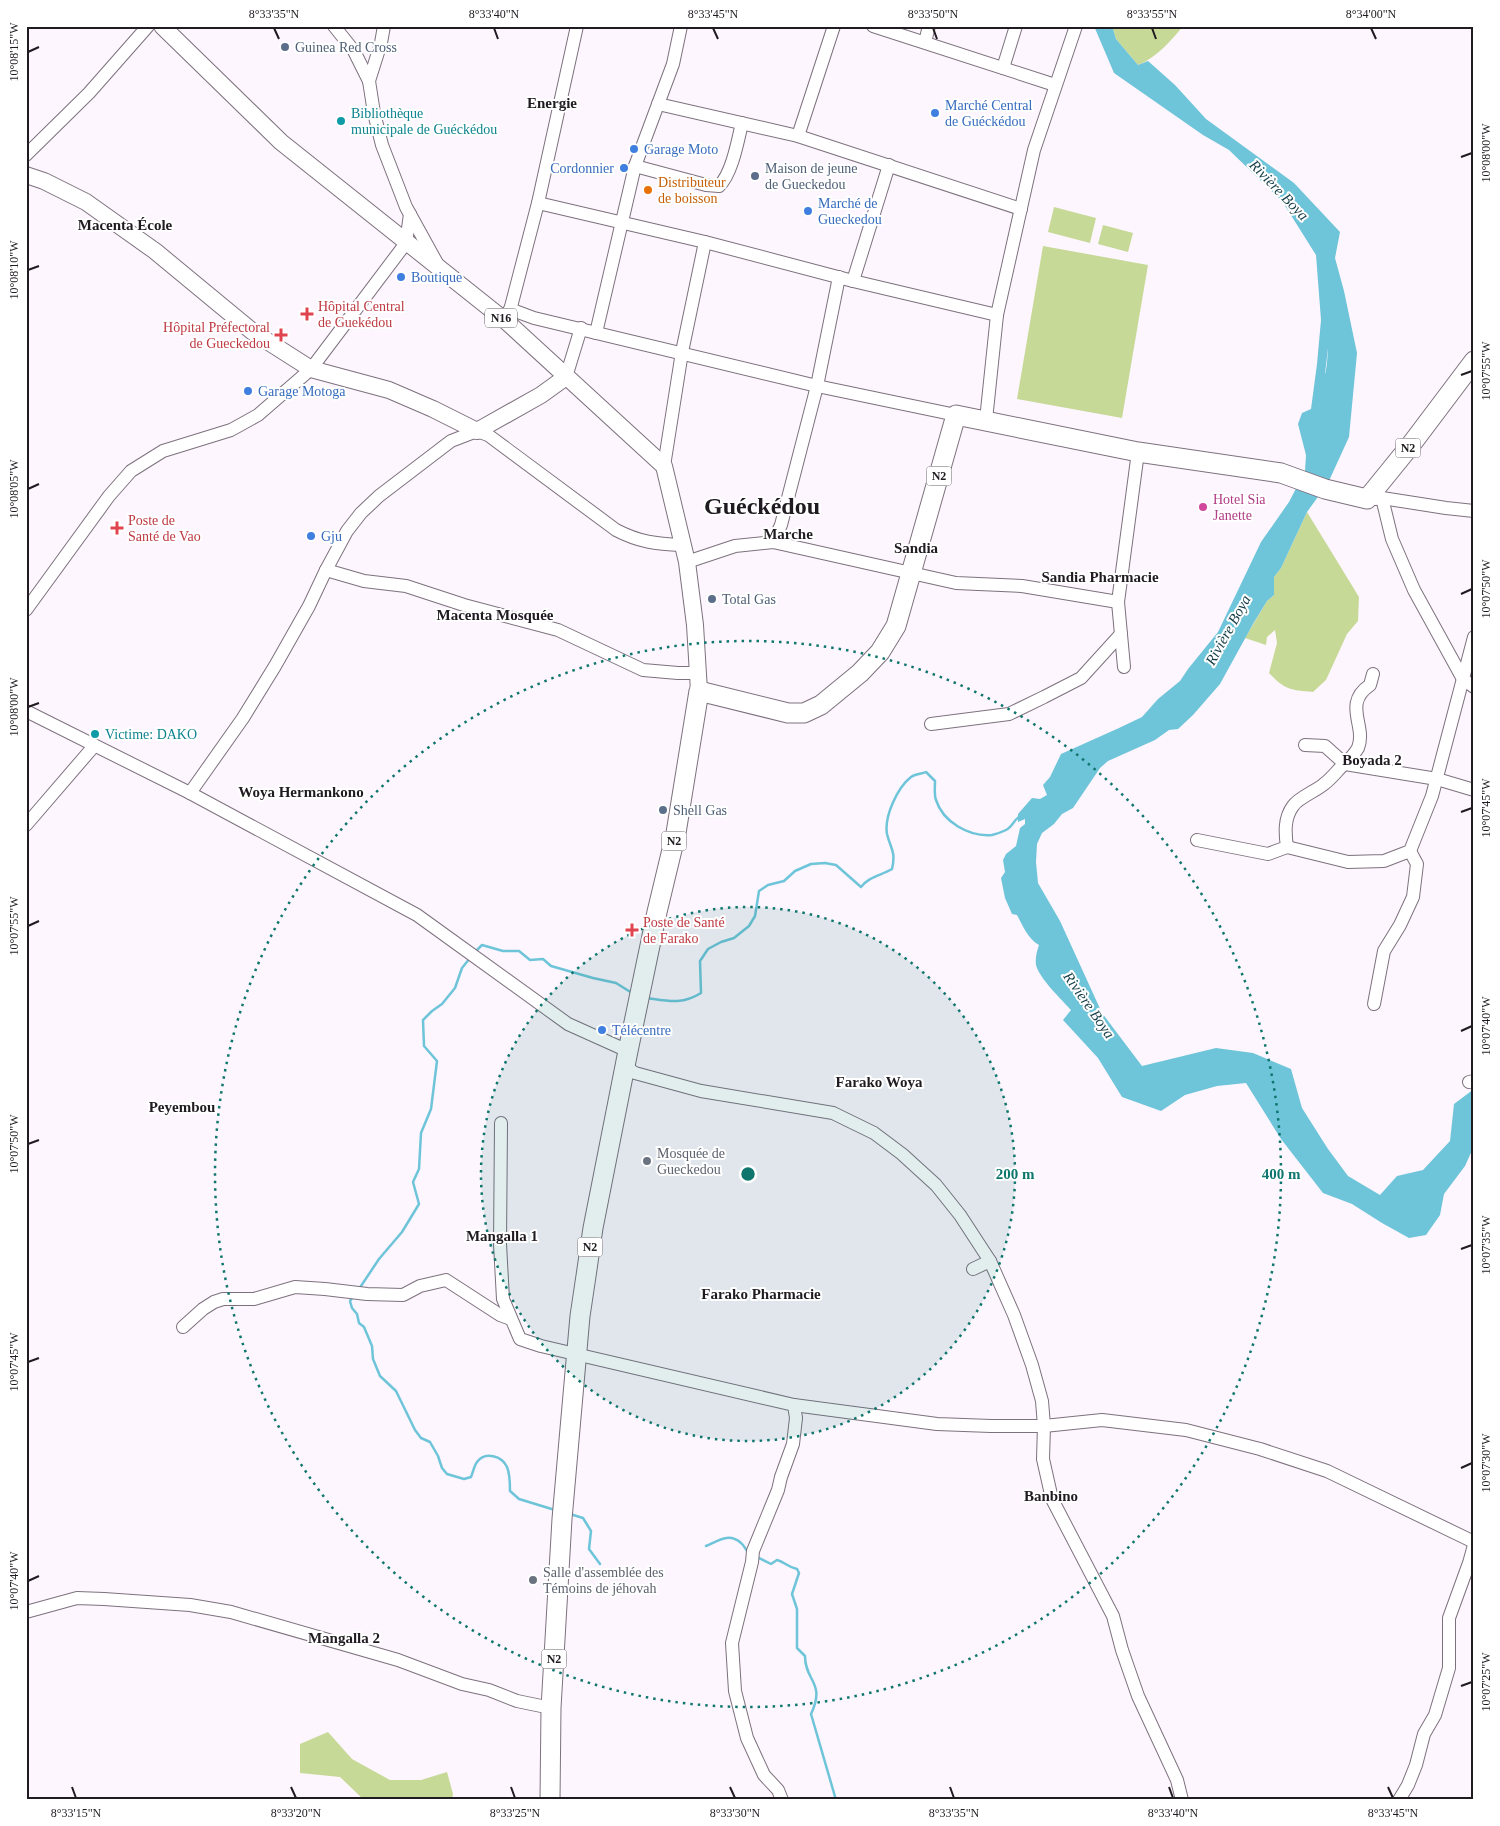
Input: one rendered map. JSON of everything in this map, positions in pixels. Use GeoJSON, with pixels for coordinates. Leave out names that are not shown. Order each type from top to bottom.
{"type":"FeatureCollection","features":[{"type":"Feature","properties":{"kind":"highway","name":"N2"},"geometry":{"type":"LineString","coordinates":[[1375,499],[1410,446],[1474,361]]}},
{"type":"Feature","properties":{"kind":"highway"},"geometry":{"type":"LineString","coordinates":[[956,414],[1138,452],[1281,473],[1325,489],[1375,499]]}},
{"type":"Feature","properties":{"kind":"highway","name":"N2"},"geometry":{"type":"LineString","coordinates":[[550,1800],[551,1708],[562,1519],[580,1316],[593,1228],[657,912],[676,832],[689,762],[698,682],[788,712],[804,713],[821,705],[860,674],[880,652],[896,626],[956,414]]}},
{"type":"Feature","properties":{"kind":"main road","name":"N16"},"geometry":{"type":"LineString","coordinates":[[162,26],[281,142],[440,270],[509,316],[566,377],[664,466]]}},
{"type":"Feature","properties":{"kind":"main road"},"geometry":{"type":"LineString","coordinates":[[26,174],[86,202],[155,251],[253,332],[311,370],[341,376],[389,390],[477,431],[541,395],[566,377]]}},
{"type":"Feature","properties":{"kind":"main road"},"geometry":{"type":"LineString","coordinates":[[664,466],[687,562],[695,625],[698,682]]}},
{"type":"Feature","properties":{"kind":"street"},"geometry":{"type":"LineString","coordinates":[[26,155],[89,93],[148,26]]}},
{"type":"Feature","properties":{"kind":"street"},"geometry":{"type":"LineString","coordinates":[[334,26],[354,51],[370,81],[374,113],[382,145],[410,214],[440,270]]}},
{"type":"Feature","properties":{"kind":"street"},"geometry":{"type":"LineString","coordinates":[[370,81],[384,26]]}},
{"type":"Feature","properties":{"kind":"street"},"geometry":{"type":"LineString","coordinates":[[576,26],[538,203],[509,316],[534,318],[581,328],[817,386],[956,414]]}},
{"type":"Feature","properties":{"kind":"street"},"geometry":{"type":"LineString","coordinates":[[596,332],[636,166],[673,64],[681,26]]}},
{"type":"Feature","properties":{"kind":"street"},"geometry":{"type":"LineString","coordinates":[[798,136],[834,26]]}},
{"type":"Feature","properties":{"kind":"street"},"geometry":{"type":"LineString","coordinates":[[873,26],[1055,85]]}},
{"type":"Feature","properties":{"kind":"street"},"geometry":{"type":"LineString","coordinates":[[925,42],[929,26]]}},
{"type":"Feature","properties":{"kind":"street"},"geometry":{"type":"LineString","coordinates":[[1003,68],[1016,26]]}},
{"type":"Feature","properties":{"kind":"street"},"geometry":{"type":"LineString","coordinates":[[986,420],[997,315],[1034,150],[1076,26]]}},
{"type":"Feature","properties":{"kind":"street"},"geometry":{"type":"LineString","coordinates":[[658,104],[798,136],[1021,209]]}},
{"type":"Feature","properties":{"kind":"street"},"geometry":{"type":"LineString","coordinates":[[636,166],[706,185],[719,186],[728,172],[742,123]]}},
{"type":"Feature","properties":{"kind":"street"},"geometry":{"type":"LineString","coordinates":[[852,281],[889,165]]}},
{"type":"Feature","properties":{"kind":"street"},"geometry":{"type":"LineString","coordinates":[[538,203],[705,242],[852,281],[997,315]]}},
{"type":"Feature","properties":{"kind":"street"},"geometry":{"type":"LineString","coordinates":[[27,607],[109,496],[131,470],[163,451],[231,430],[252,419],[311,370],[406,243],[410,214]]}},
{"type":"Feature","properties":{"kind":"street"},"geometry":{"type":"LineString","coordinates":[[664,466],[682,352],[705,242]]}},
{"type":"Feature","properties":{"kind":"street"},"geometry":{"type":"LineString","coordinates":[[773,542],[781,525],[817,386],[839,277]]}},
{"type":"Feature","properties":{"kind":"street"},"geometry":{"type":"LineString","coordinates":[[566,377],[581,328]]}},
{"type":"Feature","properties":{"kind":"street"},"geometry":{"type":"LineString","coordinates":[[190,793],[243,718],[276,666],[347,531],[361,513],[379,496],[451,441],[477,431],[488,435],[616,530],[632,538],[653,543],[682,545]]}},
{"type":"Feature","properties":{"kind":"street"},"geometry":{"type":"LineString","coordinates":[[1124,667],[1118,602],[1138,452]]}},
{"type":"Feature","properties":{"kind":"street"},"geometry":{"type":"LineString","coordinates":[[1375,499],[1474,511]]}},
{"type":"Feature","properties":{"kind":"street"},"geometry":{"type":"LineString","coordinates":[[1375,499],[1414,590],[1463,679],[1474,687]]}},
{"type":"Feature","properties":{"kind":"street"},"geometry":{"type":"LineString","coordinates":[[687,562],[735,546],[773,542],[956,583],[1022,586],[1118,602]]}},
{"type":"Feature","properties":{"kind":"street"},"geometry":{"type":"LineString","coordinates":[[326,570],[364,581],[406,586],[464,606],[558,630],[643,670],[678,673],[698,682]]}},
{"type":"Feature","properties":{"kind":"street"},"geometry":{"type":"LineString","coordinates":[[930,724],[1009,714],[1081,678],[1121,634]]}},
{"type":"Feature","properties":{"kind":"street"},"geometry":{"type":"LineString","coordinates":[[1197,840],[1268,854],[1286,847],[1348,862],[1384,861],[1410,850],[1432,796],[1474,637]]}},
{"type":"Feature","properties":{"kind":"street"},"geometry":{"type":"LineString","coordinates":[[1286,847],[1286,823],[1293,805],[1325,784],[1351,759],[1357,748],[1361,736],[1356,718],[1356,705],[1362,691],[1370,685],[1373,674]]}},
{"type":"Feature","properties":{"kind":"street"},"geometry":{"type":"LineString","coordinates":[[26,710],[190,793],[417,915],[568,1024],[627,1059],[635,1073],[701,1091],[833,1113],[874,1133],[902,1154],[936,1185],[960,1215],[990,1260],[1014,1315],[1032,1365],[1042,1401],[1044,1426],[1043,1459],[1052,1499],[1113,1616],[1122,1650],[1138,1696],[1177,1780],[1182,1800]]}},
{"type":"Feature","properties":{"kind":"street"},"geometry":{"type":"LineString","coordinates":[[1305,745],[1325,746],[1344,764],[1437,779],[1474,790]]}},
{"type":"Feature","properties":{"kind":"street"},"geometry":{"type":"LineString","coordinates":[[26,825],[94,746]]}},
{"type":"Feature","properties":{"kind":"street"},"geometry":{"type":"LineString","coordinates":[[1374,1004],[1384,951],[1400,925],[1413,897],[1417,864],[1410,850]]}},
{"type":"Feature","properties":{"kind":"street"},"geometry":{"type":"LineString","coordinates":[[501,1123],[500,1253],[503,1299],[510,1320],[520,1339],[541,1346],[794,1405],[937,1424],[1044,1426],[1102,1420],[1186,1430],[1260,1448],[1327,1471],[1474,1544],[1470,1563],[1449,1618],[1449,1668],[1436,1715],[1424,1734],[1416,1765],[1408,1785],[1399,1800]]}},
{"type":"Feature","properties":{"kind":"street"},"geometry":{"type":"LineString","coordinates":[[974,1269],[990,1260]]}},
{"type":"Feature","properties":{"kind":"street"},"geometry":{"type":"LineString","coordinates":[[183,1327],[203,1309],[223,1299],[254,1299],[295,1287],[403,1295],[420,1286],[446,1280],[500,1316],[510,1320]]}},
{"type":"Feature","properties":{"kind":"street"},"geometry":{"type":"LineString","coordinates":[[782,1800],[778,1790],[764,1775],[746,1738],[734,1691],[732,1643],[753,1551],[778,1490],[793,1444],[796,1418],[794,1405]]}},
{"type":"Feature","properties":{"kind":"street"},"geometry":{"type":"LineString","coordinates":[[26,1612],[77,1598],[190,1605],[230,1612],[398,1660],[462,1684],[490,1690],[517,1701],[551,1708]]}},
{"type":"Feature","properties":{"kind":"green space"},"geometry":{"type":"Polygon","coordinates":[[[1112,26],[1183,26],[1157,54],[1138,65],[1116,39],[1112,26]]]}},
{"type":"Feature","properties":{"kind":"green space"},"geometry":{"type":"Polygon","coordinates":[[[1054,207],[1096,218],[1090,243],[1048,232],[1054,207]]]}},
{"type":"Feature","properties":{"kind":"green space"},"geometry":{"type":"Polygon","coordinates":[[[1103,225],[1133,233],[1128,252],[1098,244],[1103,225]]]}},
{"type":"Feature","properties":{"kind":"green space"},"geometry":{"type":"Polygon","coordinates":[[[1043,246],[1148,265],[1122,418],[1017,399],[1043,246]]]}},
{"type":"Feature","properties":{"kind":"green space"},"geometry":{"type":"Polygon","coordinates":[[[1307,512],[1359,597],[1358,621],[1347,634],[1326,680],[1313,692],[1288,688],[1279,683],[1269,673],[1277,643],[1275,630],[1267,637],[1266,645],[1245,638],[1267,601],[1274,595],[1274,577],[1281,568],[1307,512]]]}},
{"type":"Feature","properties":{"kind":"green space"},"geometry":{"type":"Polygon","coordinates":[[[328,1732],[352,1759],[390,1780],[421,1780],[447,1772],[453,1794],[452,1800],[364,1800],[340,1777],[300,1773],[300,1744],[328,1732]]]}},
{"type":"Feature","properties":{"kind":"water"},"geometry":{"type":"Polygon","coordinates":[[[1094,26],[1112,26],[1116,39],[1138,65],[1148,61],[1175,85],[1206,119],[1294,183],[1340,232],[1335,258],[1357,353],[1349,437],[1328,483],[1307,512],[1281,568],[1274,577],[1274,595],[1267,601],[1253,624],[1220,684],[1193,715],[1178,729],[1169,730],[1155,740],[1108,761],[1100,768],[1073,808],[1062,814],[1054,824],[1042,833],[1037,844],[1038,883],[1060,921],[1102,1013],[1142,1066],[1216,1048],[1253,1053],[1291,1069],[1302,1108],[1328,1149],[1348,1176],[1380,1195],[1397,1176],[1423,1170],[1450,1141],[1454,1104],[1474,1089],[1474,1146],[1465,1166],[1444,1194],[1440,1215],[1426,1235],[1409,1238],[1352,1204],[1323,1193],[1281,1139],[1246,1083],[1217,1086],[1185,1095],[1161,1111],[1122,1097],[1098,1058],[1063,1020],[1071,1010],[1041,976],[1036,965],[1039,945],[1029,936],[1017,915],[1012,914],[1005,898],[1001,878],[1005,872],[1003,860],[1006,854],[1016,846],[1020,828],[1025,824],[1025,819],[1018,822],[1018,814],[1032,798],[1040,799],[1047,795],[1043,785],[1050,777],[1061,754],[1142,717],[1158,699],[1180,681],[1218,632],[1261,542],[1289,502],[1305,471],[1306,455],[1298,424],[1302,413],[1311,409],[1317,364],[1321,320],[1316,255],[1282,201],[1229,150],[1203,135],[1114,73],[1094,26]],[[1335,322],[1331,323],[1325,374],[1336,360],[1340,350],[1335,322]]]}},
{"type":"Feature","properties":{"kind":"waterway","name":"Rivière Boya"},"geometry":{"type":"LineString","coordinates":[[1331,385],[1335,365],[1336,342],[1333,300]]}},
{"type":"Feature","properties":{"kind":"waterway"},"geometry":{"type":"LineString","coordinates":[[647,998],[681,1001],[701,993],[700,961],[708,949],[734,938],[749,926],[755,916],[759,891],[768,885],[784,881],[795,871],[811,864],[825,863],[836,865],[861,887],[872,878],[892,869],[893,854],[887,834],[888,819],[896,795],[913,776],[926,772],[935,781],[935,796],[939,808],[951,821],[966,831],[992,835],[1008,829],[1019,817]]}},
{"type":"Feature","properties":{"kind":"waterway"},"geometry":{"type":"LineString","coordinates":[[475,952],[482,945],[503,951],[519,951],[530,960],[543,959],[551,966],[616,983],[632,993]]}},
{"type":"Feature","properties":{"kind":"waterway"},"geometry":{"type":"LineString","coordinates":[[359,1289],[379,1259],[402,1232],[419,1204],[413,1182],[419,1169],[421,1133],[431,1109],[437,1061],[424,1046],[423,1020],[442,1004],[455,988],[462,968],[470,958]]}},
{"type":"Feature","properties":{"kind":"waterway"},"geometry":{"type":"LineString","coordinates":[[353,1297],[350,1301],[352,1308],[357,1314],[359,1323],[364,1327],[372,1346],[373,1359],[380,1376],[396,1391],[415,1430],[421,1438],[430,1442],[442,1468],[447,1474],[464,1479],[471,1477],[480,1459],[493,1456],[505,1463],[509,1476],[510,1491],[519,1499],[555,1510]]}},
{"type":"Feature","properties":{"kind":"waterway"},"geometry":{"type":"LineString","coordinates":[[570,1514],[583,1518],[591,1531],[589,1549],[600,1564]]}},
{"type":"Feature","properties":{"kind":"waterway"},"geometry":{"type":"LineString","coordinates":[[706,1546],[724,1538],[732,1538],[742,1544],[748,1552]]}},
{"type":"Feature","properties":{"kind":"waterway"},"geometry":{"type":"LineString","coordinates":[[757,1557],[771,1564],[777,1560],[780,1561],[797,1569],[799,1573],[792,1594],[797,1609],[797,1648],[805,1656],[808,1672],[816,1688],[815,1703],[811,1714],[836,1800]]}},
{"type":"Feature","properties":{"kind":"place","name":"Guinea Red Cross"},"geometry":{"type":"Point","coordinates":[285,47]}},
{"type":"Feature","properties":{"kind":"place","name":"Marché Central de Guéckédou"},"geometry":{"type":"Point","coordinates":[935,113]}},
{"type":"Feature","properties":{"kind":"place","name":"Bibliothèque municipale de Guéckédou"},"geometry":{"type":"Point","coordinates":[341,121]}},
{"type":"Feature","properties":{"kind":"place","name":"Garage Moto"},"geometry":{"type":"Point","coordinates":[634,149]}},
{"type":"Feature","properties":{"kind":"place","name":"Cordonnier"},"geometry":{"type":"Point","coordinates":[624,168]}},
{"type":"Feature","properties":{"kind":"place","name":"Maison de jeune de Gueckedou"},"geometry":{"type":"Point","coordinates":[755,176]}},
{"type":"Feature","properties":{"kind":"place","name":"Distributeur de boisson"},"geometry":{"type":"Point","coordinates":[648,190]}},
{"type":"Feature","properties":{"kind":"place","name":"Marché de Gueckedou"},"geometry":{"type":"Point","coordinates":[808,211]}},
{"type":"Feature","properties":{"kind":"place","name":"Boutique"},"geometry":{"type":"Point","coordinates":[401,277]}},
{"type":"Feature","properties":{"kind":"place","name":"Hôpital Central de Guekédou"},"geometry":{"type":"Point","coordinates":[307,314]}},
{"type":"Feature","properties":{"kind":"place","name":"Hôpital Préfectoral de Gueckedou"},"geometry":{"type":"Point","coordinates":[281,335]}},
{"type":"Feature","properties":{"kind":"place","name":"Garage Motoga"},"geometry":{"type":"Point","coordinates":[248,391]}},
{"type":"Feature","properties":{"kind":"place","name":"Hotel Sia Janette"},"geometry":{"type":"Point","coordinates":[1203,507]}},
{"type":"Feature","properties":{"kind":"place","name":"Poste de Santé de Vao"},"geometry":{"type":"Point","coordinates":[117,528]}},
{"type":"Feature","properties":{"kind":"place","name":"Gju"},"geometry":{"type":"Point","coordinates":[311,536]}},
{"type":"Feature","properties":{"kind":"place","name":"Total Gas"},"geometry":{"type":"Point","coordinates":[712,599]}},
{"type":"Feature","properties":{"kind":"place","name":"Victime: DAKO"},"geometry":{"type":"Point","coordinates":[95,734]}},
{"type":"Feature","properties":{"kind":"place","name":"Shell Gas"},"geometry":{"type":"Point","coordinates":[663,810]}},
{"type":"Feature","properties":{"kind":"place","name":"Poste de Santé de Farako"},"geometry":{"type":"Point","coordinates":[632,930]}},
{"type":"Feature","properties":{"kind":"place","name":"Télécentre"},"geometry":{"type":"Point","coordinates":[602,1030]}},
{"type":"Feature","properties":{"kind":"place","name":"Mosquée de Gueckedou"},"geometry":{"type":"Point","coordinates":[647,1161]}},
{"type":"Feature","properties":{"kind":"place","name":"Salle d'assemblée des Témoins de jéhovah"},"geometry":{"type":"Point","coordinates":[533,1580]}},
{"type":"Feature","properties":{"kind":"district","name":"Energie"},"geometry":{"type":"Point","coordinates":[552,103]}},
{"type":"Feature","properties":{"kind":"district","name":"Macenta École"},"geometry":{"type":"Point","coordinates":[125,225]}},
{"type":"Feature","properties":{"kind":"district","name":"Guéckédou"},"geometry":{"type":"Point","coordinates":[762,506]}},
{"type":"Feature","properties":{"kind":"district","name":"Marche"},"geometry":{"type":"Point","coordinates":[788,534]}},
{"type":"Feature","properties":{"kind":"district","name":"Sandia"},"geometry":{"type":"Point","coordinates":[916,548]}},
{"type":"Feature","properties":{"kind":"district","name":"Sandia Pharmacie"},"geometry":{"type":"Point","coordinates":[1100,577]}},
{"type":"Feature","properties":{"kind":"district","name":"Macenta Mosquée"},"geometry":{"type":"Point","coordinates":[495,615]}},
{"type":"Feature","properties":{"kind":"district","name":"Boyada 2"},"geometry":{"type":"Point","coordinates":[1372,760]}},
{"type":"Feature","properties":{"kind":"district","name":"Woya Hermankono"},"geometry":{"type":"Point","coordinates":[301,792]}},
{"type":"Feature","properties":{"kind":"district","name":"Farako Woya"},"geometry":{"type":"Point","coordinates":[879,1082]}},
{"type":"Feature","properties":{"kind":"district","name":"Peyembou"},"geometry":{"type":"Point","coordinates":[182,1107]}},
{"type":"Feature","properties":{"kind":"district","name":"Mangalla 1"},"geometry":{"type":"Point","coordinates":[502,1236]}},
{"type":"Feature","properties":{"kind":"district","name":"Farako Pharmacie"},"geometry":{"type":"Point","coordinates":[761,1294]}},
{"type":"Feature","properties":{"kind":"district","name":"Banbino"},"geometry":{"type":"Point","coordinates":[1051,1496]}},
{"type":"Feature","properties":{"kind":"district","name":"Mangalla 2"},"geometry":{"type":"Point","coordinates":[344,1638]}}]}
